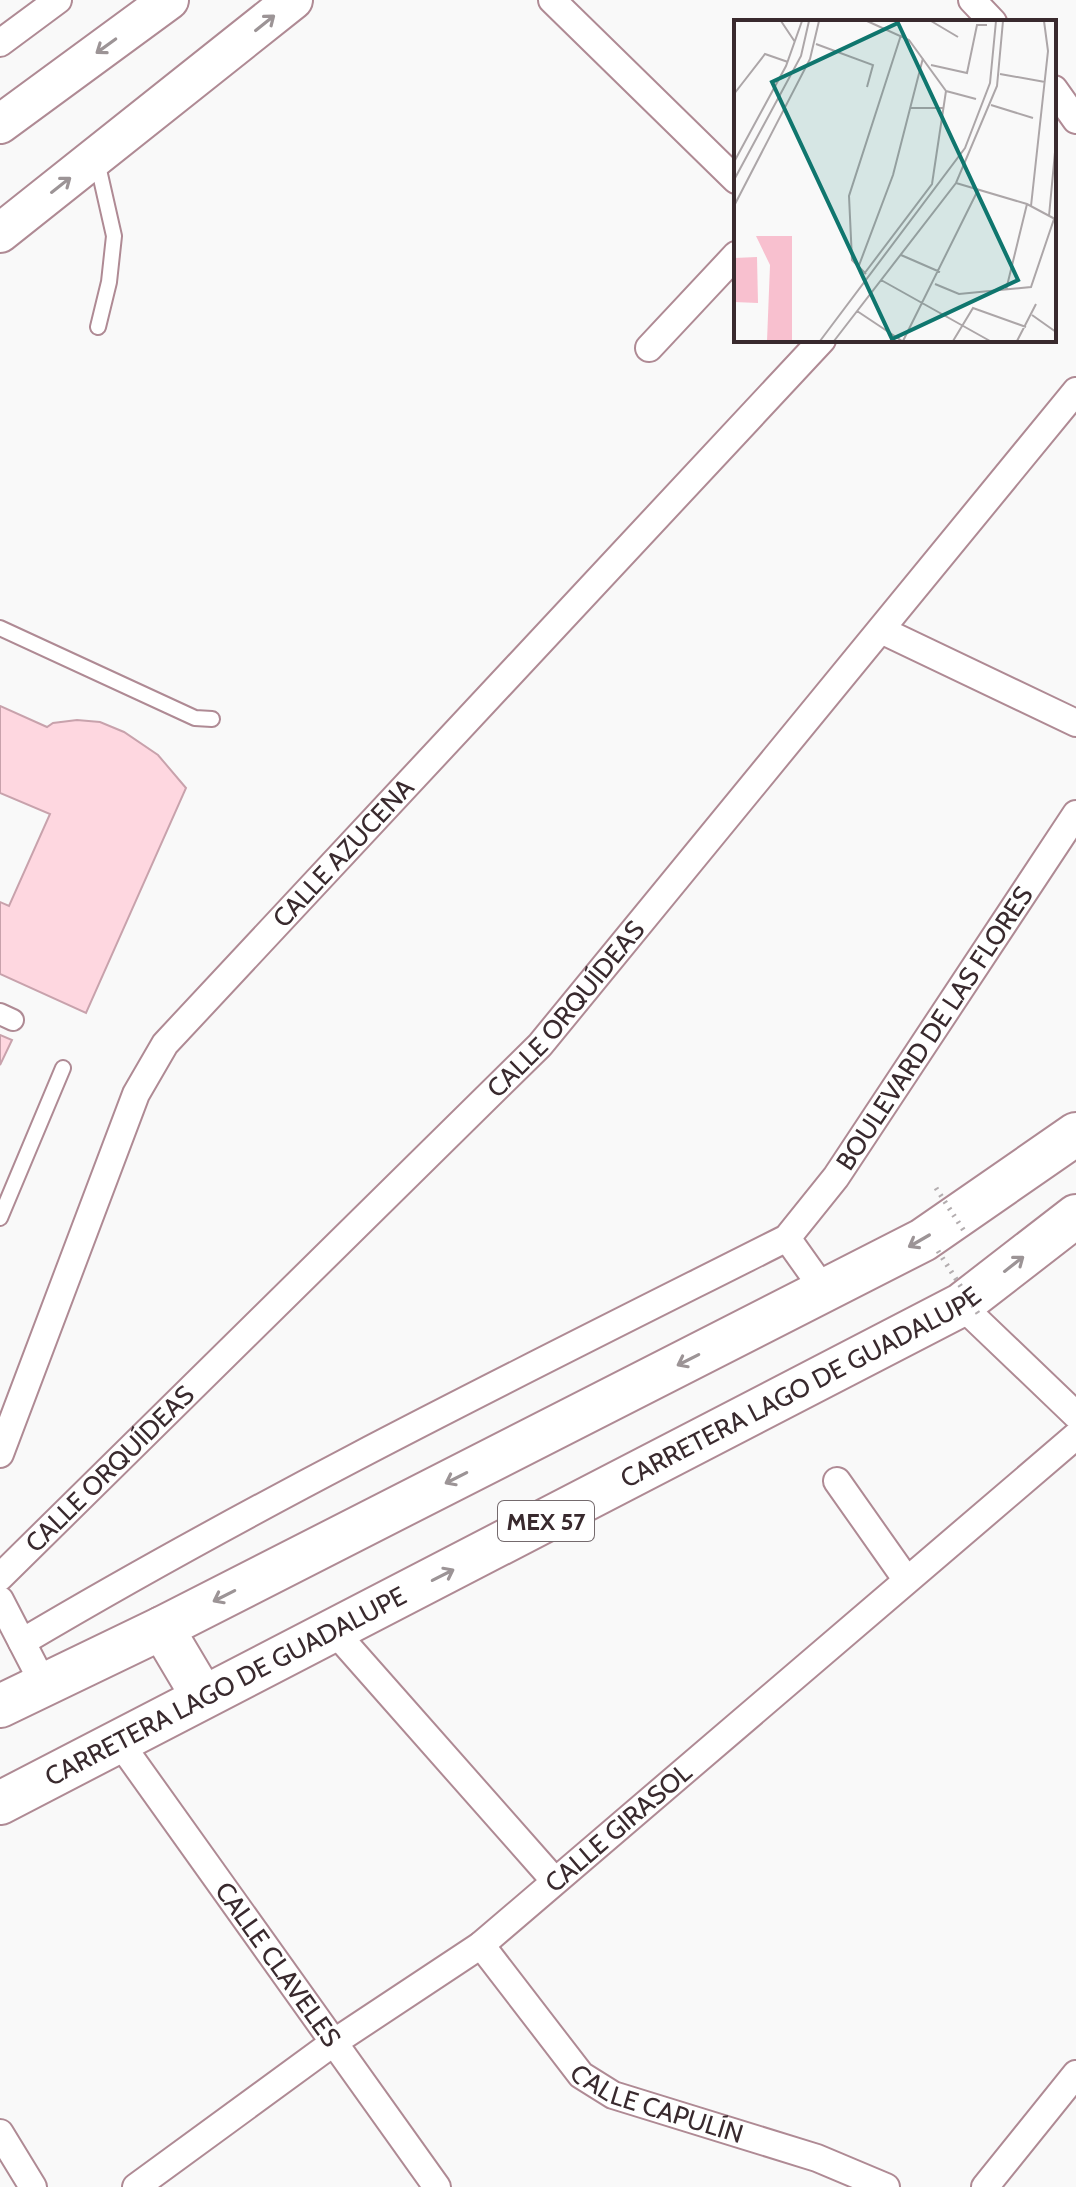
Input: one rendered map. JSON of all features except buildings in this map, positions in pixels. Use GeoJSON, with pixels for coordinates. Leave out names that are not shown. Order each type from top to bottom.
{"type":"FeatureCollection","features":[{"type":"Feature","properties":{"kind":"main road"},"geometry":{"type":"LineString","coordinates":[[0,124],[169,0]]}},
{"type":"Feature","properties":{"kind":"main road"},"geometry":{"type":"LineString","coordinates":[[0,233],[293,0]]}},
{"type":"Feature","properties":{"kind":"main road"},"geometry":{"type":"LineString","coordinates":[[0,1706],[162,1628],[923,1240],[1076,1134]]}},
{"type":"Feature","properties":{"kind":"main road","name":"CARRETERA LAGO DE GUADALUPE"},"geometry":{"type":"LineString","coordinates":[[0,1803],[203,1697],[971,1312],[1076,1216]]}},
{"type":"Feature","properties":{"kind":"main road"},"geometry":{"type":"LineString","coordinates":[[162,1628],[203,1697]]}},
{"type":"Feature","properties":{"kind":"street"},"geometry":{"type":"LineString","coordinates":[[0,43],[58,0]]}},
{"type":"Feature","properties":{"kind":"street"},"geometry":{"type":"LineString","coordinates":[[552,0],[734,178]]}},
{"type":"Feature","properties":{"kind":"street"},"geometry":{"type":"LineString","coordinates":[[972,0],[991,20]]}},
{"type":"Feature","properties":{"kind":"street"},"geometry":{"type":"LineString","coordinates":[[1056,93],[1076,120]]}},
{"type":"Feature","properties":{"kind":"street"},"geometry":{"type":"LineString","coordinates":[[649,348],[734,257]]}},
{"type":"Feature","properties":{"kind":"street","name":"CALLE AZUCENA"},"geometry":{"type":"LineString","coordinates":[[0,1454],[136,1094],[165,1044],[820,342]]}},
{"type":"Feature","properties":{"kind":"street","name":"CALLE ORQUÍDEAS"},"geometry":{"type":"LineString","coordinates":[[0,1577],[540,1045],[1076,391]]}},
{"type":"Feature","properties":{"kind":"street"},"geometry":{"type":"LineString","coordinates":[[881,630],[1076,723]]}},
{"type":"Feature","properties":{"kind":"street","name":"BOULEVARD DE LAS FLORES"},"geometry":{"type":"LineString","coordinates":[[787,1238],[836,1177],[1076,814]]}},
{"type":"Feature","properties":{"kind":"street"},"geometry":{"type":"LineString","coordinates":[[22,1642],[145,1569],[348,1460],[787,1238],[824,1290]]}},
{"type":"Feature","properties":{"kind":"street"},"geometry":{"type":"LineString","coordinates":[[971,1312],[1076,1415]]}},
{"type":"Feature","properties":{"kind":"street","name":"CALLE GIRASOL"},"geometry":{"type":"LineString","coordinates":[[142,2185],[333,2043],[481,1945],[1076,1436]]}},
{"type":"Feature","properties":{"kind":"street"},"geometry":{"type":"LineString","coordinates":[[837,1481],[906,1579]]}},
{"type":"Feature","properties":{"kind":"street"},"geometry":{"type":"LineString","coordinates":[[0,1600],[43,1683]]}},
{"type":"Feature","properties":{"kind":"street"},"geometry":{"type":"LineString","coordinates":[[334,1631],[554,1880]]}},
{"type":"Feature","properties":{"kind":"street","name":"CALLE CLAVELES"},"geometry":{"type":"LineString","coordinates":[[120,1743],[437,2187]]}},
{"type":"Feature","properties":{"kind":"street","name":"CALLE CAPULÍN"},"geometry":{"type":"LineString","coordinates":[[481,1945],[581,2075],[613,2095],[817,2158],[886,2187]]}},
{"type":"Feature","properties":{"kind":"street"},"geometry":{"type":"LineString","coordinates":[[985,2187],[1076,2074]]}},
{"type":"Feature","properties":{"kind":"street"},"geometry":{"type":"LineString","coordinates":[[0,2133],[33,2187]]}},
{"type":"Feature","properties":{"kind":"lane"},"geometry":{"type":"LineString","coordinates":[[96,157],[114,236],[109,282],[98,327]]}},
{"type":"Feature","properties":{"kind":"lane"},"geometry":{"type":"LineString","coordinates":[[0,628],[195,718],[212,719]]}},
{"type":"Feature","properties":{"kind":"lane"},"geometry":{"type":"LineString","coordinates":[[0,1218],[63,1068]]}},
{"type":"Feature","properties":{"kind":"path"},"geometry":{"type":"LineString","coordinates":[[936,1188],[966,1234]]}},
{"type":"Feature","properties":{"kind":"path"},"geometry":{"type":"LineString","coordinates":[[938,1251],[971,1312]]}}]}
